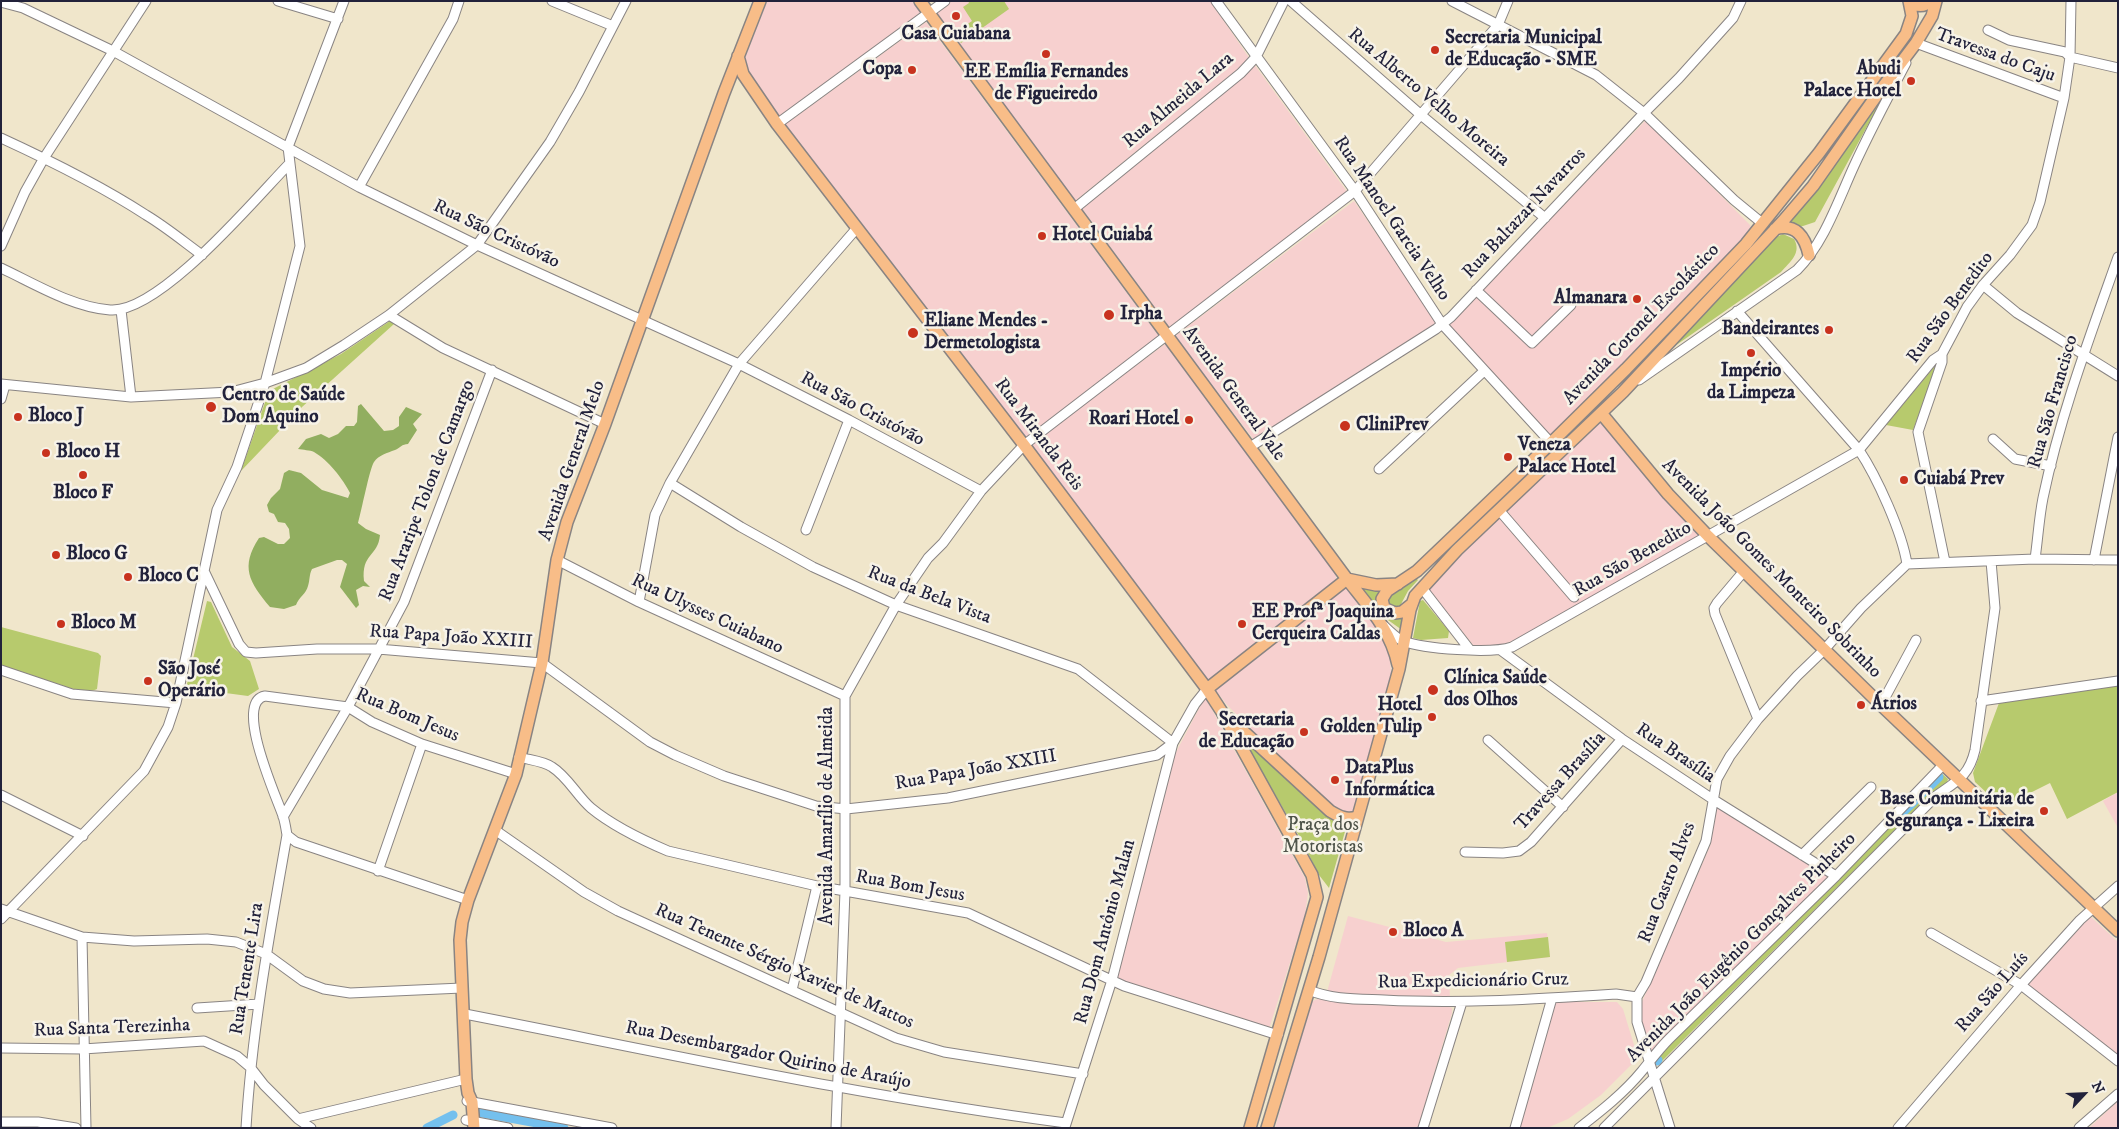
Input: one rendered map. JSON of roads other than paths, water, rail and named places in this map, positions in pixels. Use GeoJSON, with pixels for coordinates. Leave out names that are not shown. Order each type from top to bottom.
{"type":"FeatureCollection","features":[{"type":"Feature","properties":{"kind":"main road","name":"Avenida General Melo"},"geometry":{"type":"LineString","coordinates":[[470,1124],[466,1079],[465,1014],[460,940],[462,922],[468,900],[516,774],[542,663],[557,560],[567,522],[605,424],[640,320],[724,93],[760,1]]}},
{"type":"Feature","properties":{"kind":"main road","name":"Avenida General Vale"},"geometry":{"type":"LineString","coordinates":[[920,1],[1347,579],[1384,625],[1393,646],[1398,669]]}},
{"type":"Feature","properties":{"kind":"main road"},"geometry":{"type":"LineString","coordinates":[[1910,1],[1921,6],[1930,1]]}},
{"type":"Feature","properties":{"kind":"main road"},"geometry":{"type":"LineString","coordinates":[[1910,1],[1911,22],[1920,23],[1925,28]]}},
{"type":"Feature","properties":{"kind":"main road","name":"Avenida Coronel Escolástico"},"geometry":{"type":"LineString","coordinates":[[1267,1128],[1309,990],[1398,669],[1412,604],[1422,588],[1457,550],[1623,392],[1780,224],[1813,186],[1879,92],[1916,44],[1932,14],[1936,1]]}},
{"type":"Feature","properties":{"kind":"main road","name":"Avenida Coronel Escolástico"},"geometry":{"type":"LineString","coordinates":[[1412,604],[1399,614],[1391,613],[1384,608],[1382,602],[1384,596],[1417,571],[1552,443],[1746,244],[1819,153],[1906,34],[1911,22]]}},
{"type":"Feature","properties":{"kind":"main road","name":"Rua Miranda Reis"},"geometry":{"type":"LineString","coordinates":[[738,56],[743,74],[777,124],[1024,445],[1207,689]]}},
{"type":"Feature","properties":{"kind":"main road"},"geometry":{"type":"LineString","coordinates":[[724,93],[737,84],[749,83]]}},
{"type":"Feature","properties":{"kind":"main road"},"geometry":{"type":"LineString","coordinates":[[1760,227],[1780,224],[1797,230],[1807,244],[1809,255]]}},
{"type":"Feature","properties":{"kind":"main road"},"geometry":{"type":"LineString","coordinates":[[1746,244],[1780,224]]}},
{"type":"Feature","properties":{"kind":"main road"},"geometry":{"type":"LineString","coordinates":[[1600,413],[1600,404],[1626,369]]}},
{"type":"Feature","properties":{"kind":"main road","name":"Avenida João Gomes Monteiro Sobrinho"},"geometry":{"type":"LineString","coordinates":[[1600,413],[1668,494],[1708,536],[1881,706],[2118,931]]}},
{"type":"Feature","properties":{"kind":"main road"},"geometry":{"type":"LineString","coordinates":[[1250,1128],[1317,897],[1312,875],[1222,712],[1207,689],[1347,579],[1376,584],[1399,584]]}},
{"type":"Feature","properties":{"kind":"main road"},"geometry":{"type":"LineString","coordinates":[[1222,712],[1330,811],[1340,817],[1349,819],[1357,817]]}},
{"type":"Feature","properties":{"kind":"street"},"geometry":{"type":"LineString","coordinates":[[1,246],[25,192],[44,158],[146,1]]}},
{"type":"Feature","properties":{"kind":"street"},"geometry":{"type":"LineString","coordinates":[[278,1],[338,19]]}},
{"type":"Feature","properties":{"kind":"street"},"geometry":{"type":"LineString","coordinates":[[1,919],[5,910],[83,836],[144,771],[168,727],[176,702],[217,510],[238,467],[265,383],[300,246],[288,147],[344,1]]}},
{"type":"Feature","properties":{"kind":"street"},"geometry":{"type":"LineString","coordinates":[[359,187],[448,28],[460,1]]}},
{"type":"Feature","properties":{"kind":"street"},"geometry":{"type":"LineString","coordinates":[[552,1],[613,26]]}},
{"type":"Feature","properties":{"kind":"street"},"geometry":{"type":"LineString","coordinates":[[1,399],[3,384],[131,397],[231,392],[265,383],[306,368],[344,345],[389,315],[477,245],[550,142],[579,92],[626,1]]}},
{"type":"Feature","properties":{"kind":"street"},"geometry":{"type":"LineString","coordinates":[[777,124],[945,1]]}},
{"type":"Feature","properties":{"kind":"street","name":"Rua Manoel Garcia Velho"},"geometry":{"type":"LineString","coordinates":[[1216,1],[1355,191],[1442,324],[1552,443]]}},
{"type":"Feature","properties":{"kind":"street","name":"Rua Almeida Lara"},"geometry":{"type":"LineString","coordinates":[[1074,209],[1241,74],[1256,57],[1284,1]]}},
{"type":"Feature","properties":{"kind":"street","name":"Rua Alberto Velho Moreira"},"geometry":{"type":"LineString","coordinates":[[1291,1],[1421,115],[1545,218]]}},
{"type":"Feature","properties":{"kind":"street"},"geometry":{"type":"LineString","coordinates":[[1452,1],[1596,75],[1644,113],[1752,216],[1760,227]]}},
{"type":"Feature","properties":{"kind":"street","name":"Avenida Amarílio de Almeida"},"geometry":{"type":"LineString","coordinates":[[836,1128],[845,891],[845,696],[896,605],[928,558],[943,543],[981,491],[1024,445],[1355,191],[1498,25],[1508,1]]}},
{"type":"Feature","properties":{"kind":"street","name":"Rua Baltazar Navarros"},"geometry":{"type":"LineString","coordinates":[[1250,447],[1442,324],[1679,78],[1733,18],[1741,1]]}},
{"type":"Feature","properties":{"kind":"street","name":"Rua São Benedito"},"geometry":{"type":"LineString","coordinates":[[1404,642],[1470,650],[1502,651],[1520,644],[1859,450],[1933,360],[1942,354],[1967,307],[2032,225],[2044,189],[2064,98],[2070,57],[2071,1]]}},
{"type":"Feature","properties":{"kind":"street","name":"Rua São Cristóvão"},"geometry":{"type":"LineString","coordinates":[[1,2],[23,8],[113,51],[359,187],[477,245],[739,364],[849,420],[981,491]]}},
{"type":"Feature","properties":{"kind":"street"},"geometry":{"type":"LineString","coordinates":[[1988,30],[2009,40],[2065,52],[2070,57],[2118,68]]}},
{"type":"Feature","properties":{"kind":"street","name":"Travessa do Caju"},"geometry":{"type":"LineString","coordinates":[[1916,44],[2064,98]]}},
{"type":"Feature","properties":{"kind":"street","name":"Avenida Coronel Escolástico"},"geometry":{"type":"LineString","coordinates":[[1623,392],[1797,270],[1809,255],[1831,216],[1868,136],[1916,44]]}},
{"type":"Feature","properties":{"kind":"street"},"geometry":{"type":"LineString","coordinates":[[1,138],[44,158],[123,200],[202,255]]}},
{"type":"Feature","properties":{"kind":"street"},"geometry":{"type":"LineString","coordinates":[[1,268],[72,301],[104,309],[121,310],[150,296],[202,255],[289,164]]}},
{"type":"Feature","properties":{"kind":"street"},"geometry":{"type":"LineString","coordinates":[[640,602],[655,515],[670,483],[739,364],[857,228]]}},
{"type":"Feature","properties":{"kind":"street","name":"Rua São Francisco"},"geometry":{"type":"LineString","coordinates":[[2035,558],[2043,499],[2051,466],[2083,354],[2118,257]]}},
{"type":"Feature","properties":{"kind":"street"},"geometry":{"type":"LineString","coordinates":[[1983,285],[2017,313],[2118,376]]}},
{"type":"Feature","properties":{"kind":"street"},"geometry":{"type":"LineString","coordinates":[[1476,290],[1532,342],[1571,305]]}},
{"type":"Feature","properties":{"kind":"street"},"geometry":{"type":"LineString","coordinates":[[121,310],[131,397]]}},
{"type":"Feature","properties":{"kind":"street"},"geometry":{"type":"LineString","coordinates":[[1737,311],[1859,450],[1869,464],[1899,534],[1907,564],[2035,558],[2118,560]]}},
{"type":"Feature","properties":{"kind":"street"},"geometry":{"type":"LineString","coordinates":[[389,315],[443,348],[605,424]]}},
{"type":"Feature","properties":{"kind":"street"},"geometry":{"type":"LineString","coordinates":[[1942,354],[1942,362],[1918,432],[1945,562]]}},
{"type":"Feature","properties":{"kind":"street","name":"Rua Araripe Tolon de Camargo"},"geometry":{"type":"LineString","coordinates":[[283,817],[348,707],[404,602],[492,370]]}},
{"type":"Feature","properties":{"kind":"street"},"geometry":{"type":"LineString","coordinates":[[1379,469],[1484,371]]}},
{"type":"Feature","properties":{"kind":"street"},"geometry":{"type":"LineString","coordinates":[[806,530],[849,420]]}},
{"type":"Feature","properties":{"kind":"street"},"geometry":{"type":"LineString","coordinates":[[2094,560],[2118,437]]}},
{"type":"Feature","properties":{"kind":"street"},"geometry":{"type":"LineString","coordinates":[[1994,439],[2015,459],[2051,466]]}},
{"type":"Feature","properties":{"kind":"street","name":"Rua da Bela Vista"},"geometry":{"type":"LineString","coordinates":[[670,483],[741,528],[797,558],[896,605],[1078,669],[1173,743]]}},
{"type":"Feature","properties":{"kind":"street"},"geometry":{"type":"LineString","coordinates":[[1499,510],[1574,597]]}},
{"type":"Feature","properties":{"kind":"street","name":"Rua Ulysses Cuiabano"},"geometry":{"type":"LineString","coordinates":[[557,560],[640,602],[845,696]]}},
{"type":"Feature","properties":{"kind":"street"},"geometry":{"type":"LineString","coordinates":[[1960,779],[1968,771],[1971,764],[1995,608],[1991,561]]}},
{"type":"Feature","properties":{"kind":"street","name":"Rua Castro Alves"},"geometry":{"type":"LineString","coordinates":[[1670,1128],[1637,1022],[1637,996],[1646,982],[1706,841],[1717,779],[1730,756],[1758,719],[1861,608],[1907,564]]}},
{"type":"Feature","properties":{"kind":"street"},"geometry":{"type":"LineString","coordinates":[[1744,572],[1714,608],[1758,719]]}},
{"type":"Feature","properties":{"kind":"street","name":"Rua Papa João XXIII"},"geometry":{"type":"LineString","coordinates":[[204,573],[239,644],[246,652],[378,649],[542,663],[650,742],[724,776],[816,806],[846,809],[948,798],[1157,754],[1173,743]]}},
{"type":"Feature","properties":{"kind":"street"},"geometry":{"type":"LineString","coordinates":[[1422,588],[1470,650]]}},
{"type":"Feature","properties":{"kind":"street"},"geometry":{"type":"LineString","coordinates":[[1384,625],[1404,642]]}},
{"type":"Feature","properties":{"kind":"street"},"geometry":{"type":"LineString","coordinates":[[1881,706],[1916,640]]}},
{"type":"Feature","properties":{"kind":"street","name":"Rua Brasília"},"geometry":{"type":"LineString","coordinates":[[1502,651],[1622,739],[1714,800],[1836,876]]}},
{"type":"Feature","properties":{"kind":"street"},"geometry":{"type":"LineString","coordinates":[[1,670],[72,694],[176,702]]}},
{"type":"Feature","properties":{"kind":"street"},"geometry":{"type":"LineString","coordinates":[[1981,701],[2118,681]]}},
{"type":"Feature","properties":{"kind":"street"},"geometry":{"type":"LineString","coordinates":[[1173,743],[1195,704],[1207,689]]}},
{"type":"Feature","properties":{"kind":"street","name":"Rua Bom Jesus"},"geometry":{"type":"LineString","coordinates":[[283,817],[265,772],[257,740],[253,707],[261,696],[348,707],[372,722],[422,744],[516,774]]}},
{"type":"Feature","properties":{"kind":"street","name":"Travessa Brasília"},"geometry":{"type":"LineString","coordinates":[[1465,852],[1503,853],[1519,851],[1531,842],[1622,739]]}},
{"type":"Feature","properties":{"kind":"street"},"geometry":{"type":"LineString","coordinates":[[1488,740],[1563,807]]}},
{"type":"Feature","properties":{"kind":"street","name":"Rua Dom Antônio Malan"},"geometry":{"type":"LineString","coordinates":[[1065,1125],[1112,980],[1173,743]]}},
{"type":"Feature","properties":{"kind":"street"},"geometry":{"type":"LineString","coordinates":[[378,871],[422,744]]}},
{"type":"Feature","properties":{"kind":"street","name":"Rua Bom Jesus"},"geometry":{"type":"LineString","coordinates":[[519,757],[551,766],[570,783],[589,807],[647,842],[668,852],[817,886],[968,913],[1124,986],[1278,1035]]}},
{"type":"Feature","properties":{"kind":"street","name":"Avenida João Eugênio Gonçalves Pinheiro"},"geometry":{"type":"LineString","coordinates":[[1579,1128],[1612,1101],[1642,1071],[1669,1039],[1836,876],[1944,764]]}},
{"type":"Feature","properties":{"kind":"street","name":"Avenida João Eugênio Gonçalves Pinheiro"},"geometry":{"type":"LineString","coordinates":[[1607,1126],[1936,796],[1960,779]]}},
{"type":"Feature","properties":{"kind":"street"},"geometry":{"type":"LineString","coordinates":[[1802,855],[1871,787]]}},
{"type":"Feature","properties":{"kind":"street"},"geometry":{"type":"LineString","coordinates":[[1,796],[83,836]]}},
{"type":"Feature","properties":{"kind":"street","name":"Rua Tenente Lira"},"geometry":{"type":"LineString","coordinates":[[246,1128],[250,1067],[266,954],[287,835],[283,817]]}},
{"type":"Feature","properties":{"kind":"street","name":"Rua Tenente Sérgio Xavier de Mattos"},"geometry":{"type":"LineString","coordinates":[[494,830],[584,892],[610,906],[896,1038],[944,1052],[1083,1074]]}},
{"type":"Feature","properties":{"kind":"street"},"geometry":{"type":"LineString","coordinates":[[287,835],[296,842],[468,900]]}},
{"type":"Feature","properties":{"kind":"street"},"geometry":{"type":"LineString","coordinates":[[792,990],[817,886]]}},
{"type":"Feature","properties":{"kind":"street","name":"Rua São Luís"},"geometry":{"type":"LineString","coordinates":[[1898,1128],[2021,985],[2092,908],[2118,886]]}},
{"type":"Feature","properties":{"kind":"street"},"geometry":{"type":"LineString","coordinates":[[5,910],[82,937],[134,941],[207,939],[236,942],[266,954],[303,981],[350,994],[462,988]]}},
{"type":"Feature","properties":{"kind":"street"},"geometry":{"type":"LineString","coordinates":[[1931,933],[2021,985],[2118,1061]]}},
{"type":"Feature","properties":{"kind":"street"},"geometry":{"type":"LineString","coordinates":[[82,937],[86,1128]]}},
{"type":"Feature","properties":{"kind":"street","name":"Rua Expedicionário Cruz"},"geometry":{"type":"LineString","coordinates":[[1309,990],[1326,995],[1358,999],[1422,1002],[1462,1002],[1616,994],[1637,996]]}},
{"type":"Feature","properties":{"kind":"street"},"geometry":{"type":"LineString","coordinates":[[1515,1128],[1552,998]]}},
{"type":"Feature","properties":{"kind":"street"},"geometry":{"type":"LineString","coordinates":[[1423,1128],[1462,1002]]}},
{"type":"Feature","properties":{"kind":"street"},"geometry":{"type":"LineString","coordinates":[[197,1008],[259,1004]]}},
{"type":"Feature","properties":{"kind":"street","name":"Rua Desembargador Quirino de Araújo"},"geometry":{"type":"LineString","coordinates":[[465,1014],[837,1087],[1065,1125]]}},
{"type":"Feature","properties":{"kind":"street","name":"Rua Santa Terezinha"},"geometry":{"type":"LineString","coordinates":[[1,1048],[83,1049],[204,1041],[237,1056],[250,1067],[264,1085],[298,1119],[311,1128]]}},
{"type":"Feature","properties":{"kind":"street"},"geometry":{"type":"LineString","coordinates":[[298,1119],[466,1079]]}},
{"type":"Feature","properties":{"kind":"street"},"geometry":{"type":"LineString","coordinates":[[2080,1128],[2118,1094]]}},
{"type":"Feature","properties":{"kind":"street"},"geometry":{"type":"LineString","coordinates":[[468,1099],[612,1128]]}},
{"type":"Feature","properties":{"kind":"street"},"geometry":{"type":"LineString","coordinates":[[1,1122],[38,1122],[76,1128]]}},
{"type":"Feature","properties":{"kind":"street"},"geometry":{"type":"LineString","coordinates":[[470,1124],[508,1128]]}},
{"type":"Feature","properties":{"kind":"waterway"},"geometry":{"type":"LineString","coordinates":[[1900,815],[1939,777]]}},
{"type":"Feature","properties":{"kind":"waterway"},"geometry":{"type":"LineString","coordinates":[[477,1112],[564,1128]]}},
{"type":"Feature","properties":{"kind":"waterway"},"geometry":{"type":"LineString","coordinates":[[427,1128],[453,1115]]}},
{"type":"Feature","properties":{"kind":"place","name":"Casa Cuiabana"},"geometry":{"type":"Point","coordinates":[956,16]}},
{"type":"Feature","properties":{"kind":"place","name":"Secretaria Municipal de Educação - SME"},"geometry":{"type":"Point","coordinates":[1435,50]}},
{"type":"Feature","properties":{"kind":"place","name":"EE Emília Fernandes de Figueiredo"},"geometry":{"type":"Point","coordinates":[1046,54]}},
{"type":"Feature","properties":{"kind":"place","name":"Copa"},"geometry":{"type":"Point","coordinates":[912,70]}},
{"type":"Feature","properties":{"kind":"place","name":"Abudi Palace Hotel"},"geometry":{"type":"Point","coordinates":[1911,81]}},
{"type":"Feature","properties":{"kind":"place","name":"Hotel Cuiabá"},"geometry":{"type":"Point","coordinates":[1042,236]}},
{"type":"Feature","properties":{"kind":"place","name":"Almanara"},"geometry":{"type":"Point","coordinates":[1637,299]}},
{"type":"Feature","properties":{"kind":"place","name":"Irpha"},"geometry":{"type":"Point","coordinates":[1109,315]}},
{"type":"Feature","properties":{"kind":"place","name":"Bandeirantes"},"geometry":{"type":"Point","coordinates":[1829,330]}},
{"type":"Feature","properties":{"kind":"place","name":"Eliane Mendes - Dermetologista"},"geometry":{"type":"Point","coordinates":[913,333]}},
{"type":"Feature","properties":{"kind":"place","name":"Império da Limpeza"},"geometry":{"type":"Point","coordinates":[1751,353]}},
{"type":"Feature","properties":{"kind":"place","name":"Centro de Saúde Dom Aquino"},"geometry":{"type":"Point","coordinates":[211,407]}},
{"type":"Feature","properties":{"kind":"place","name":"Bloco J"},"geometry":{"type":"Point","coordinates":[18,417]}},
{"type":"Feature","properties":{"kind":"place","name":"Roari Hotel"},"geometry":{"type":"Point","coordinates":[1189,420]}},
{"type":"Feature","properties":{"kind":"place","name":"CliniPrev"},"geometry":{"type":"Point","coordinates":[1345,426]}},
{"type":"Feature","properties":{"kind":"place","name":"Bloco H"},"geometry":{"type":"Point","coordinates":[46,453]}},
{"type":"Feature","properties":{"kind":"place","name":"Veneza Palace Hotel"},"geometry":{"type":"Point","coordinates":[1508,457]}},
{"type":"Feature","properties":{"kind":"place","name":"Bloco F"},"geometry":{"type":"Point","coordinates":[83,475]}},
{"type":"Feature","properties":{"kind":"place","name":"Cuiabá Prev"},"geometry":{"type":"Point","coordinates":[1904,480]}},
{"type":"Feature","properties":{"kind":"place","name":"Bloco G"},"geometry":{"type":"Point","coordinates":[56,555]}},
{"type":"Feature","properties":{"kind":"place","name":"Bloco C"},"geometry":{"type":"Point","coordinates":[128,577]}},
{"type":"Feature","properties":{"kind":"place","name":"Bloco M"},"geometry":{"type":"Point","coordinates":[61,624]}},
{"type":"Feature","properties":{"kind":"place","name":"EE Profª Joaquina Cerqueira Caldas"},"geometry":{"type":"Point","coordinates":[1242,624]}},
{"type":"Feature","properties":{"kind":"place","name":"São José Operário"},"geometry":{"type":"Point","coordinates":[148,681]}},
{"type":"Feature","properties":{"kind":"place","name":"Clínica Saúde dos Olhos"},"geometry":{"type":"Point","coordinates":[1433,690]}},
{"type":"Feature","properties":{"kind":"place","name":"Átrios"},"geometry":{"type":"Point","coordinates":[1861,705]}},
{"type":"Feature","properties":{"kind":"place","name":"Hotel Golden Tulip"},"geometry":{"type":"Point","coordinates":[1432,717]}},
{"type":"Feature","properties":{"kind":"place","name":"Secretaria de Educação"},"geometry":{"type":"Point","coordinates":[1304,732]}},
{"type":"Feature","properties":{"kind":"place","name":"DataPlus Informática"},"geometry":{"type":"Point","coordinates":[1335,780]}},
{"type":"Feature","properties":{"kind":"place","name":"Base Comunitária de Segurança - Lixeira"},"geometry":{"type":"Point","coordinates":[2044,811]}},
{"type":"Feature","properties":{"kind":"place","name":"Bloco A"},"geometry":{"type":"Point","coordinates":[1393,932]}},
{"type":"Feature","properties":{"kind":"park label","name":"Praça dos Motoristas"},"geometry":{"type":"Point","coordinates":[1323,837]}}]}
